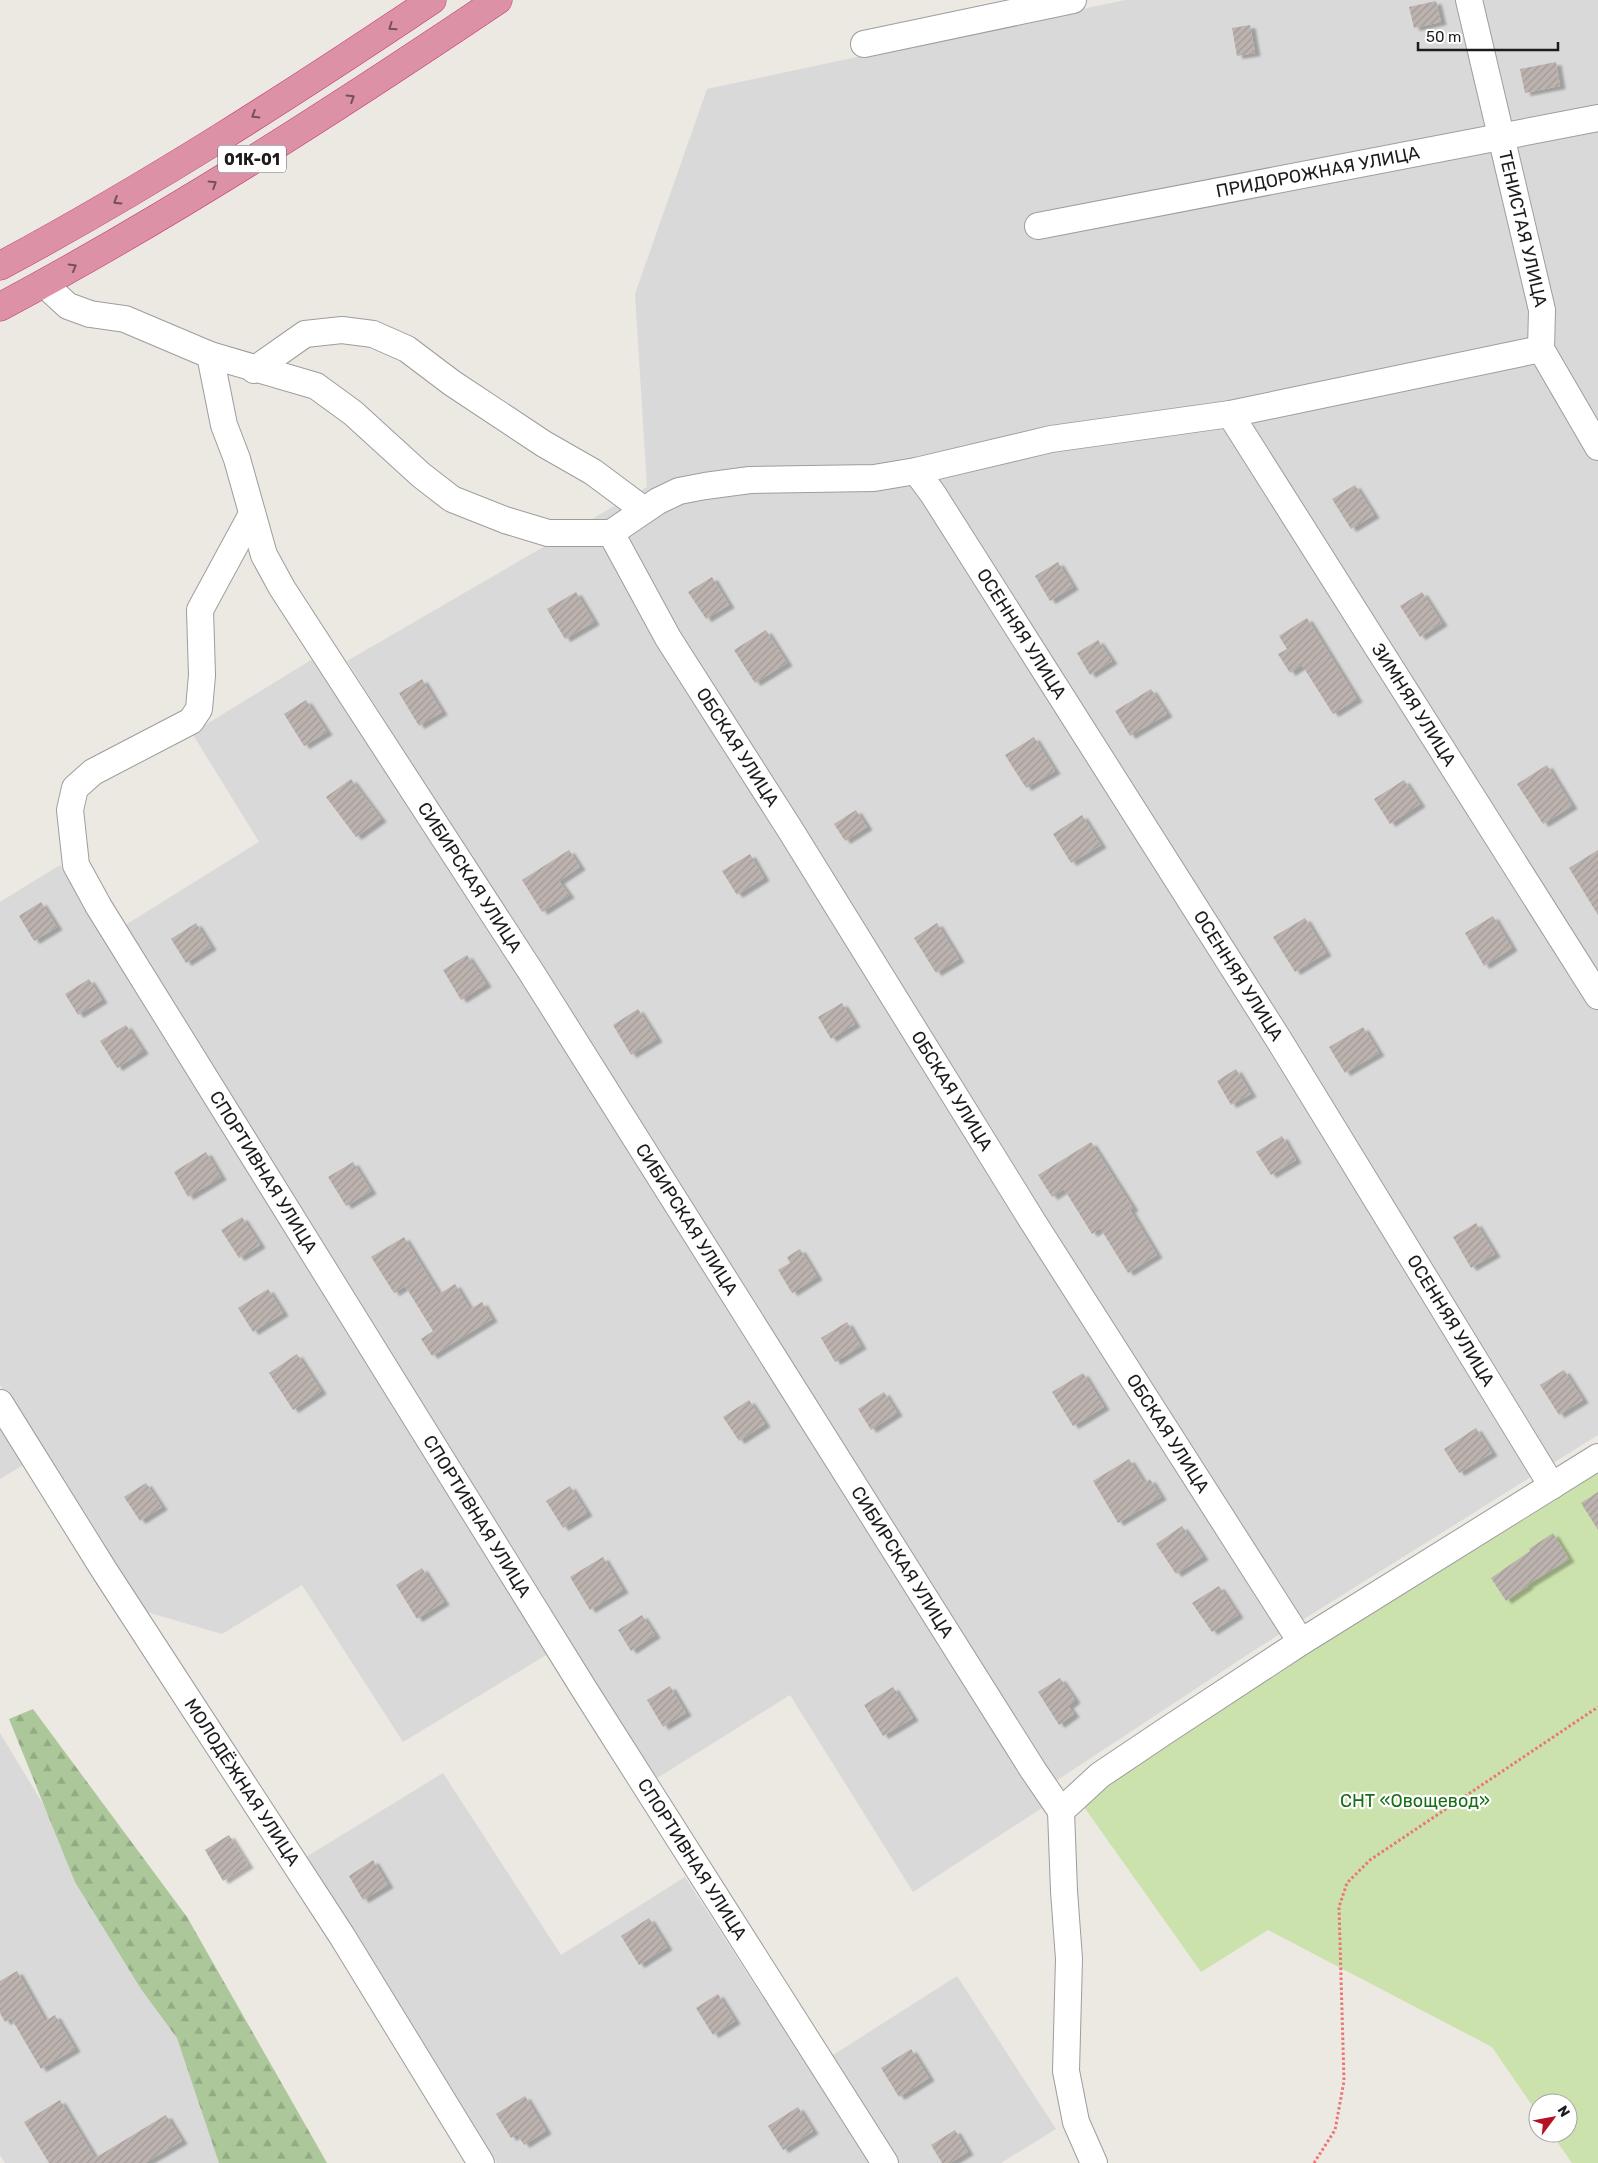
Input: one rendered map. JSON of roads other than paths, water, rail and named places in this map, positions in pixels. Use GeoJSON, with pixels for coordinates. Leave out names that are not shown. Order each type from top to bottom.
{"type":"FeatureCollection","features":[{"type":"Feature","properties":{"kind":"highway","name":"01К-01"},"geometry":{"type":"LineString","coordinates":[[0,266],[88,219],[354,53],[432,0]]}},
{"type":"Feature","properties":{"kind":"highway","name":"01К-01"},"geometry":{"type":"LineString","coordinates":[[0,307],[44,284],[187,200],[364,90],[498,0]]}},
{"type":"Feature","properties":{"kind":"street"},"geometry":{"type":"LineString","coordinates":[[864,44],[1073,0]]}},
{"type":"Feature","properties":{"kind":"street","name":"ТЕНИСТАЯ УЛИЦА"},"geometry":{"type":"LineString","coordinates":[[1469,0],[1542,310],[1541,349]]}},
{"type":"Feature","properties":{"kind":"street","name":"ПРИДОРОЖНАЯ УЛИЦА"},"geometry":{"type":"LineString","coordinates":[[1038,226],[1598,118]]}},
{"type":"Feature","properties":{"kind":"street"},"geometry":{"type":"LineString","coordinates":[[44,284],[68,306],[90,314],[125,319],[210,355],[254,370],[316,386],[353,413],[421,475],[452,499],[505,520],[548,533],[611,533],[644,510],[679,491],[705,486],[750,480],[874,478],[916,471],[1051,439],[1230,414],[1541,349],[1598,447]]}},
{"type":"Feature","properties":{"kind":"street"},"geometry":{"type":"LineString","coordinates":[[254,370],[305,334],[342,330],[373,334],[407,349],[452,383],[544,444],[593,472],[644,510]]}},
{"type":"Feature","properties":{"kind":"street","name":"СИБИРСКАЯ УЛИЦА"},"geometry":{"type":"LineString","coordinates":[[210,355],[224,426],[237,460],[264,555],[282,588],[311,630],[538,984],[1033,1770],[1061,1810]]}},
{"type":"Feature","properties":{"kind":"street","name":"ЗИМНЯЯ УЛИЦА"},"geometry":{"type":"LineString","coordinates":[[1230,414],[1598,996]]}},
{"type":"Feature","properties":{"kind":"street","name":"ОСЕННЯЯ УЛИЦА"},"geometry":{"type":"LineString","coordinates":[[916,471],[933,494],[1279,1040],[1552,1486]]}},
{"type":"Feature","properties":{"kind":"street","name":"СПОРТИВНАЯ УЛИЦА"},"geometry":{"type":"LineString","coordinates":[[252,514],[200,610],[202,675],[199,709],[190,721],[94,772],[75,788],[70,810],[76,865],[99,907],[584,1689],[885,2163]]}},
{"type":"Feature","properties":{"kind":"street","name":"ОБСКАЯ УЛИЦА"},"geometry":{"type":"LineString","coordinates":[[611,533],[668,638],[791,831],[1028,1214],[1301,1642]]}},
{"type":"Feature","properties":{"kind":"street","name":"МОЛОДЁЖНАЯ УЛИЦА"},"geometry":{"type":"LineString","coordinates":[[0,1403],[104,1570],[342,1936],[481,2163]]}},
{"type":"Feature","properties":{"kind":"street"},"geometry":{"type":"LineString","coordinates":[[1094,2163],[1076,2122],[1066,2072],[1069,1959],[1061,1810],[1100,1775],[1301,1642],[1598,1457]]}},
{"type":"Feature","properties":{"kind":"park label","name":"СНТ «Овощевод»"},"geometry":{"type":"Point","coordinates":[1415,1801]}}]}
